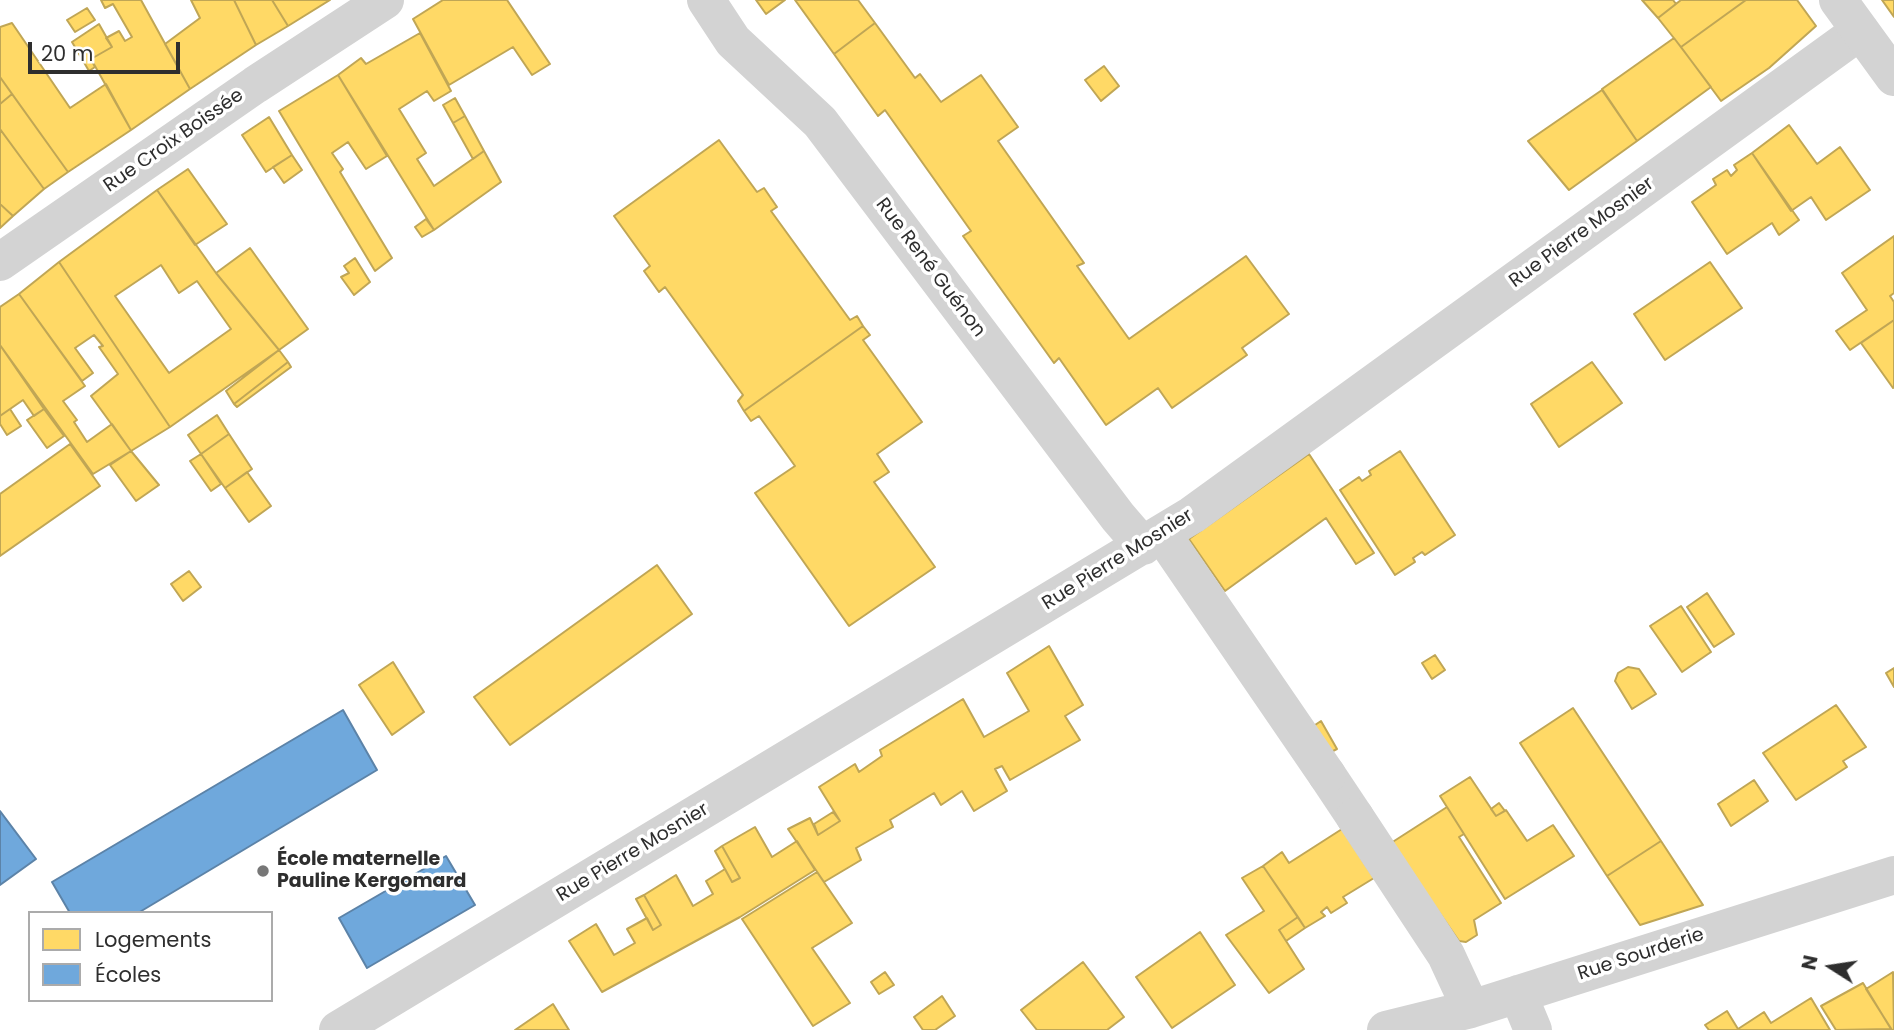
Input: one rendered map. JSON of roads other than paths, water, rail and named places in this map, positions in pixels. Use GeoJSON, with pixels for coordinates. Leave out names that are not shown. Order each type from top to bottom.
{"type":"FeatureCollection","features":[{"type":"Feature","properties":{"kind":"street","name":"Rue Croix Boissée"},"geometry":{"type":"LineString","coordinates":[[0,262],[255,85],[385,0]]}},
{"type":"Feature","properties":{"kind":"street","name":"Rue René Guénon"},"geometry":{"type":"LineString","coordinates":[[706,0],[733,41],[820,122],[1118,517],[1153,540],[1327,775],[1446,956],[1471,1009]]}},
{"type":"Feature","properties":{"kind":"street"},"geometry":{"type":"LineString","coordinates":[[1838,0],[1894,77]]}},
{"type":"Feature","properties":{"kind":"street","name":"Rue Pierre Mosnier"},"geometry":{"type":"LineString","coordinates":[[338,1030],[1153,540],[1860,31]]}},
{"type":"Feature","properties":{"kind":"street","name":"Rue Sourderie"},"geometry":{"type":"LineString","coordinates":[[1386,1030],[1471,1009],[1894,875]]}},
{"type":"Feature","properties":{"kind":"street"},"geometry":{"type":"LineString","coordinates":[[1518,994],[1533,1030]]}},
{"type":"Feature","properties":{"kind":"place","name":"École maternelle Pauline Kergomard"},"geometry":{"type":"Point","coordinates":[263,871]}}]}
